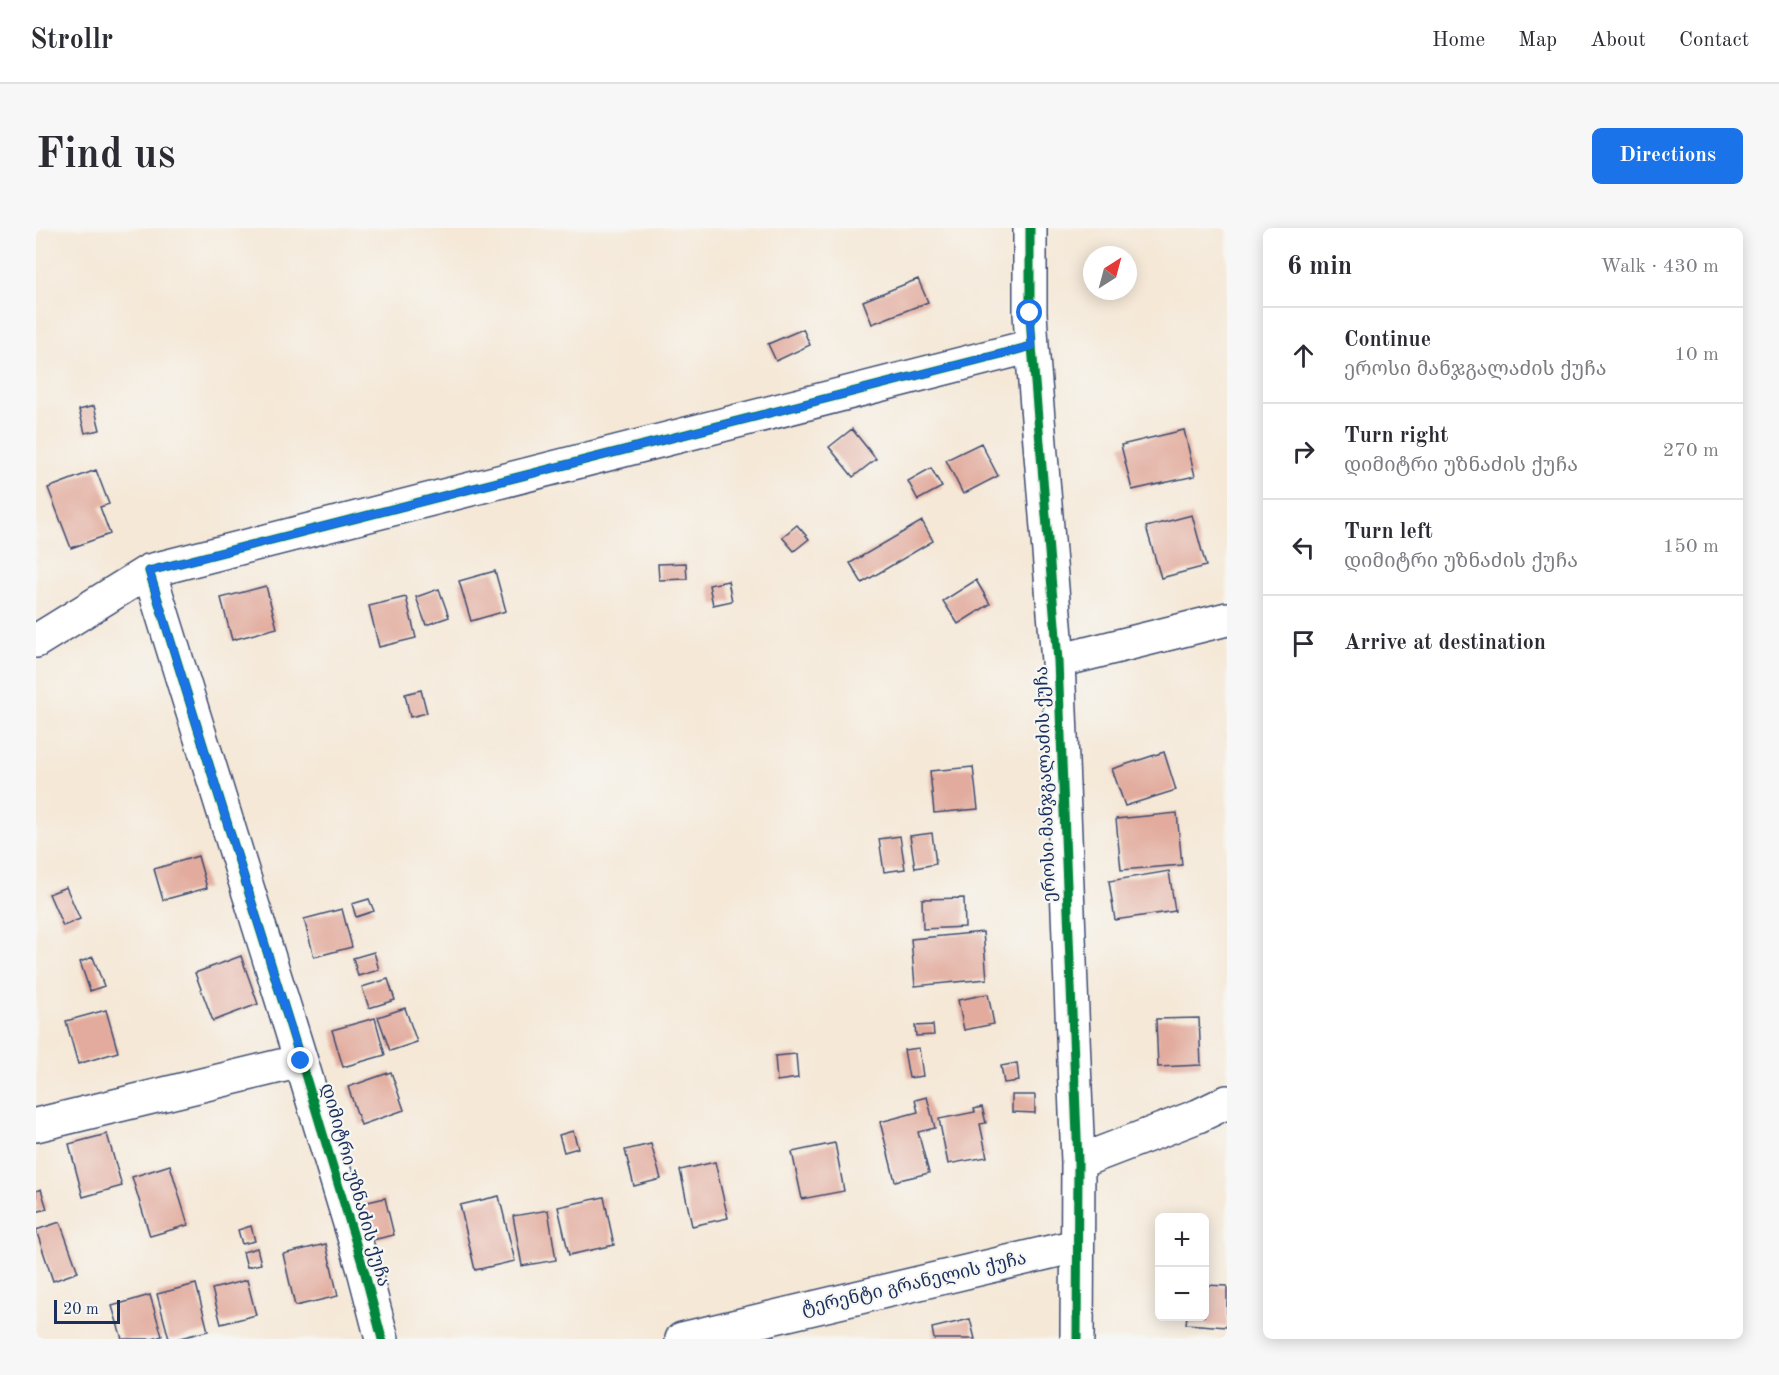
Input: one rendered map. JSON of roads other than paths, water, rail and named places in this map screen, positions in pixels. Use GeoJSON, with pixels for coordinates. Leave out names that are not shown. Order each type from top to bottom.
{"type":"FeatureCollection","features":[{"type":"Feature","properties":{"kind":"street","name":"ეროსი მანჯგალაძის ქუჩა"},"geometry":{"type":"LineString","coordinates":[[1030,228],[1032,346],[1058,661],[1078,1162],[1077,1339]]}},
{"type":"Feature","properties":{"kind":"street"},"geometry":{"type":"LineString","coordinates":[[36,641],[149,571],[1032,346]]}},
{"type":"Feature","properties":{"kind":"street","name":"დიმიტრი უზნაძის ქუჩა"},"geometry":{"type":"LineString","coordinates":[[149,571],[301,1061],[364,1270],[382,1339]]}},
{"type":"Feature","properties":{"kind":"street"},"geometry":{"type":"LineString","coordinates":[[1058,661],[1227,620]]}},
{"type":"Feature","properties":{"kind":"street"},"geometry":{"type":"LineString","coordinates":[[36,1125],[301,1061]]}},
{"type":"Feature","properties":{"kind":"street"},"geometry":{"type":"LineString","coordinates":[[1078,1162],[1198,1116],[1227,1102]]}},
{"type":"Feature","properties":{"kind":"street","name":"ტერენტი გრანელის ქუჩა"},"geometry":{"type":"LineString","coordinates":[[682,1339],[1076,1246]]}}]}
